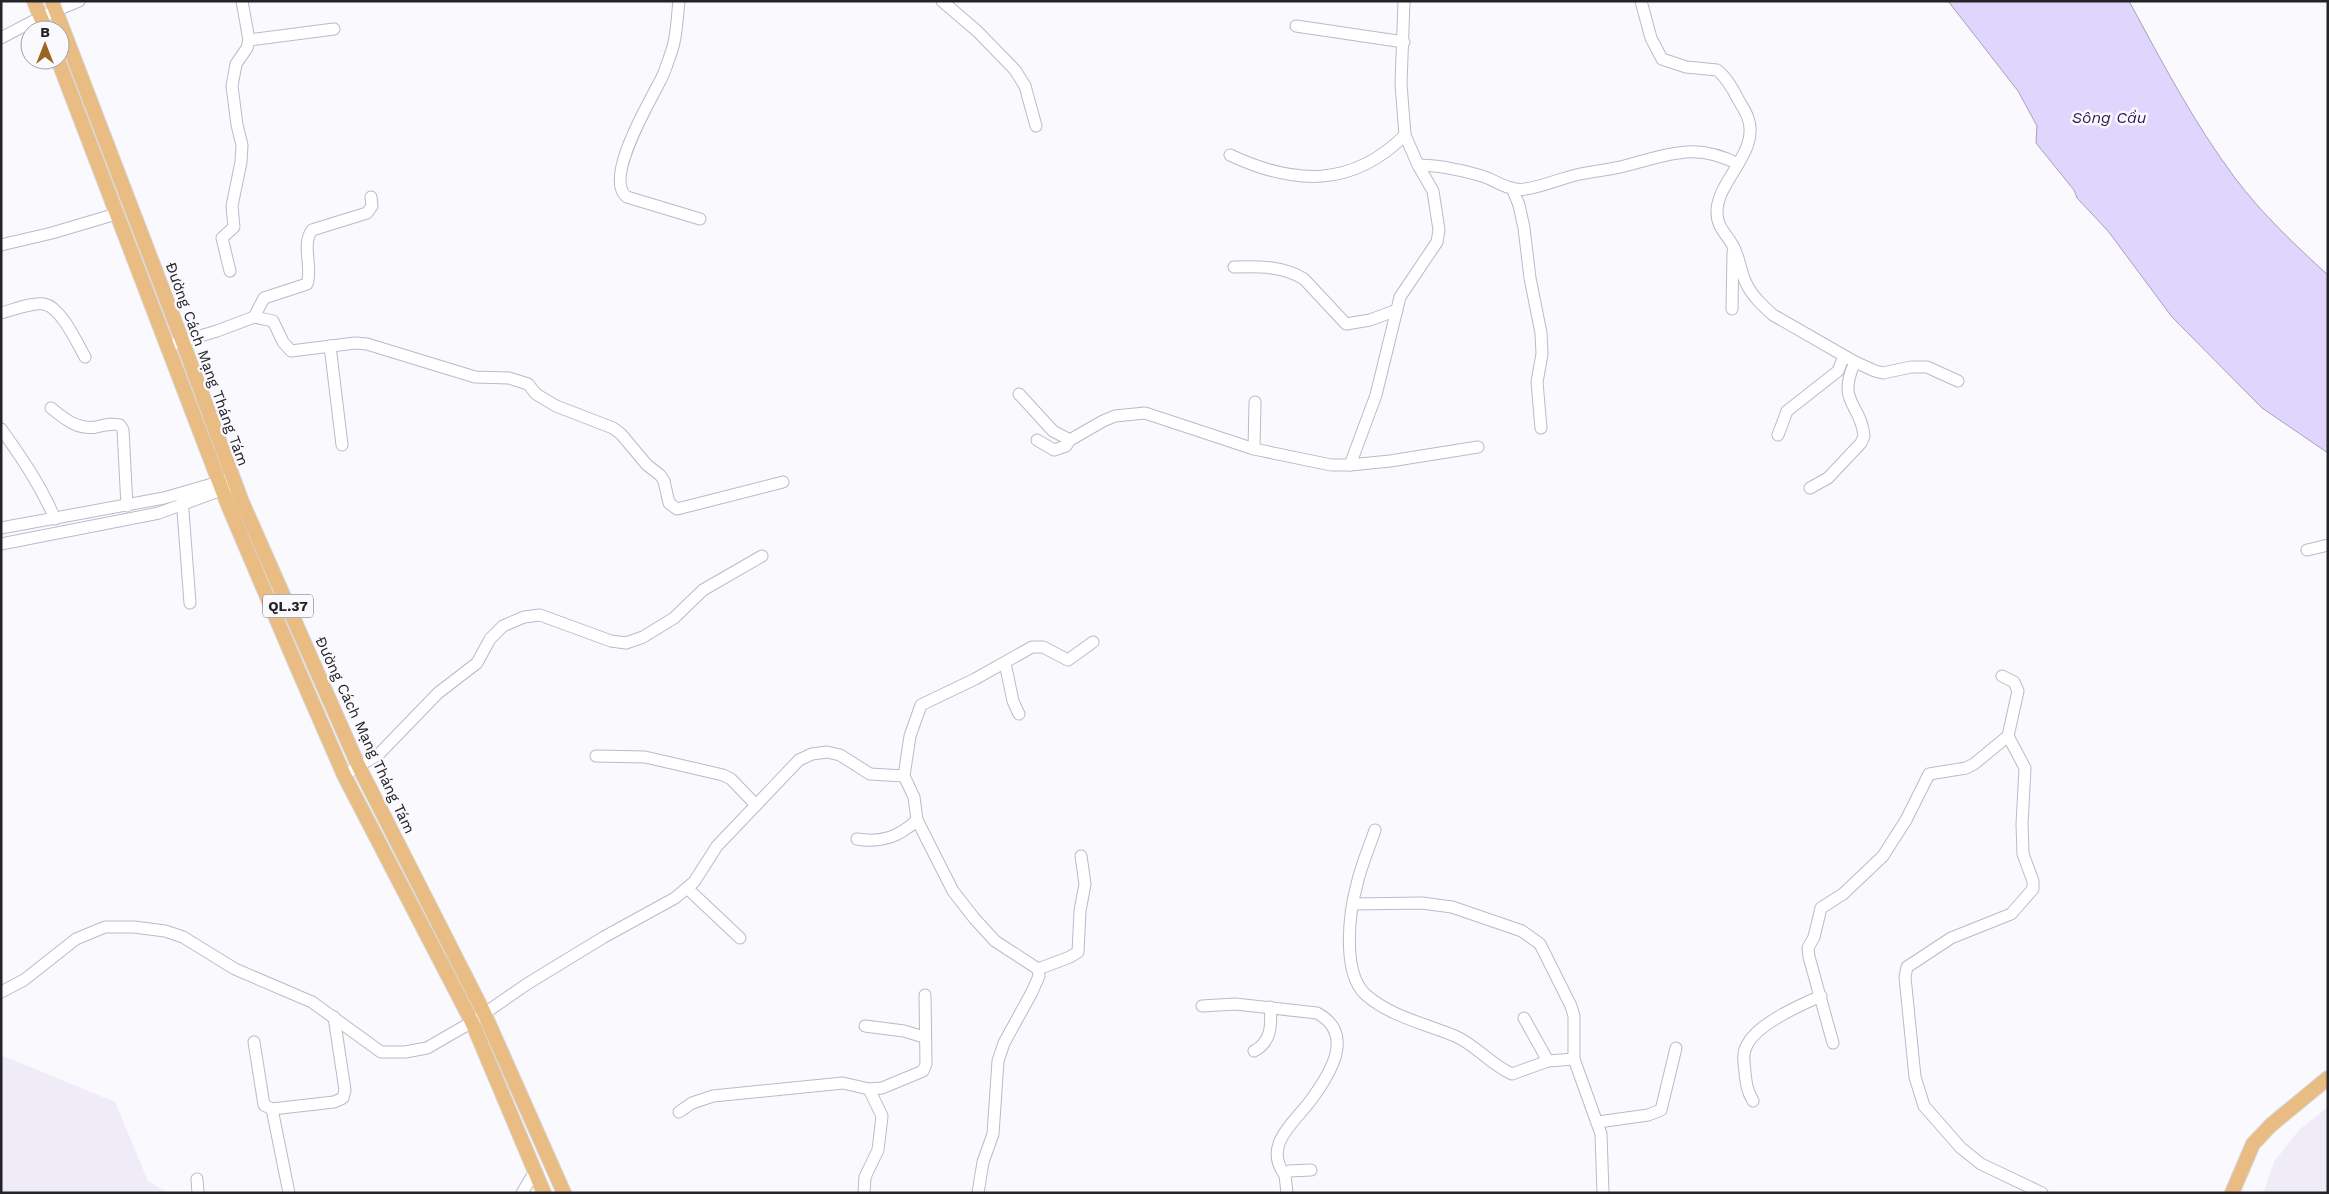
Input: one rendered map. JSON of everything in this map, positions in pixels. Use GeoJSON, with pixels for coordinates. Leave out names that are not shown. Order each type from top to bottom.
{"type":"FeatureCollection","features":[{"type":"Feature","properties":{"kind":"main road"},"geometry":{"type":"LineString","coordinates":[[34,1],[43,20]]}},
{"type":"Feature","properties":{"kind":"main road","name":"Đường Cách Mạng Tháng Tám"},"geometry":{"type":"LineString","coordinates":[[54,6],[182,340],[227,484],[296,668],[344,775],[472,1022],[544,1193]]}},
{"type":"Feature","properties":{"kind":"main road","name":"Đường Cách Mạng Tháng Tám"},"geometry":{"type":"LineString","coordinates":[[62,70],[167,346],[227,484],[313,661],[358,766],[484,1013],[564,1193]]}},
{"type":"Feature","properties":{"kind":"main road"},"geometry":{"type":"LineString","coordinates":[[296,668],[313,661]]}},
{"type":"Feature","properties":{"kind":"main road"},"geometry":{"type":"LineString","coordinates":[[2232,1193],[2253,1144],[2271,1125],[2328,1078]]}},
{"type":"Feature","properties":{"kind":"street"},"geometry":{"type":"LineString","coordinates":[[46,20],[54,6],[79,1]]}},
{"type":"Feature","properties":{"kind":"street"},"geometry":{"type":"LineString","coordinates":[[230,272],[222,238],[234,227],[232,206],[241,162],[242,145],[232,86],[236,64],[247,48],[249,40],[242,1]]}},
{"type":"Feature","properties":{"kind":"street"},"geometry":{"type":"LineString","coordinates":[[679,1],[673,48],[660,81],[640,116],[632,136],[622,170],[620,188],[621,193],[627,198],[700,219]]}},
{"type":"Feature","properties":{"kind":"street"},"geometry":{"type":"LineString","coordinates":[[942,1],[977,31],[1015,70],[1025,86],[1036,126]]}},
{"type":"Feature","properties":{"kind":"street"},"geometry":{"type":"LineString","coordinates":[[1350,465],[1376,396],[1404,289],[1425,263],[1437,242],[1439,230],[1433,191],[1418,165],[1405,135],[1400,84],[1404,42],[1404,1]]}},
{"type":"Feature","properties":{"kind":"street"},"geometry":{"type":"LineString","coordinates":[[1641,1],[1651,38],[1662,59],[1686,67],[1717,70],[1730,83],[1748,118],[1746,148],[1721,191],[1717,211],[1720,230],[1735,248],[1746,284],[1763,306],[1773,315],[1849,359],[1883,373],[1911,367],[1928,367],[1958,381]]}},
{"type":"Feature","properties":{"kind":"street"},"geometry":{"type":"LineString","coordinates":[[1296,26],[1404,42]]}},
{"type":"Feature","properties":{"kind":"street"},"geometry":{"type":"LineString","coordinates":[[249,40],[334,29]]}},
{"type":"Feature","properties":{"kind":"street"},"geometry":{"type":"LineString","coordinates":[[1,38],[20,31]]}},
{"type":"Feature","properties":{"kind":"street"},"geometry":{"type":"LineString","coordinates":[[1230,155],[1254,166],[1289,175],[1312,178],[1335,175],[1372,161],[1390,150],[1405,135]]}},
{"type":"Feature","properties":{"kind":"street"},"geometry":{"type":"LineString","coordinates":[[1418,165],[1438,166],[1482,176],[1512,188],[1524,190],[1575,175],[1627,166],[1683,151],[1709,152],[1721,155],[1738,164]]}},
{"type":"Feature","properties":{"kind":"street"},"geometry":{"type":"LineString","coordinates":[[1512,188],[1519,206],[1524,228],[1530,278],[1542,338],[1542,354],[1538,376],[1541,428]]}},
{"type":"Feature","properties":{"kind":"street"},"geometry":{"type":"LineString","coordinates":[[254,317],[264,298],[307,284],[309,268],[308,236],[312,230],[367,213],[372,206],[371,197]]}},
{"type":"Feature","properties":{"kind":"street"},"geometry":{"type":"LineString","coordinates":[[1,245],[52,234],[116,214]]}},
{"type":"Feature","properties":{"kind":"street"},"geometry":{"type":"LineString","coordinates":[[1732,309],[1732,256],[1735,248]]}},
{"type":"Feature","properties":{"kind":"street"},"geometry":{"type":"LineString","coordinates":[[1234,267],[1262,267],[1297,275],[1304,279],[1346,324],[1370,320],[1397,310]]}},
{"type":"Feature","properties":{"kind":"street"},"geometry":{"type":"LineString","coordinates":[[1,313],[38,304],[48,305],[66,323],[85,357]]}},
{"type":"Feature","properties":{"kind":"street"},"geometry":{"type":"LineString","coordinates":[[167,346],[182,340],[218,331],[254,317],[273,321],[283,342],[291,351],[366,344],[475,377],[509,378],[528,384],[536,394],[556,406],[613,428],[621,434],[647,465],[660,475],[664,481],[669,503],[677,509],[783,482]]}},
{"type":"Feature","properties":{"kind":"street"},"geometry":{"type":"LineString","coordinates":[[330,346],[342,445]]}},
{"type":"Feature","properties":{"kind":"street"},"geometry":{"type":"LineString","coordinates":[[1778,435],[1787,411],[1838,371],[1849,359]]}},
{"type":"Feature","properties":{"kind":"street"},"geometry":{"type":"LineString","coordinates":[[1810,488],[1828,478],[1861,443],[1864,436],[1862,424],[1850,403],[1848,392],[1849,359]]}},
{"type":"Feature","properties":{"kind":"street"},"geometry":{"type":"LineString","coordinates":[[1019,394],[1053,430],[1070,440]]}},
{"type":"Feature","properties":{"kind":"street"},"geometry":{"type":"LineString","coordinates":[[1254,449],[1256,402]]}},
{"type":"Feature","properties":{"kind":"street"},"geometry":{"type":"LineString","coordinates":[[51,408],[72,424],[84,428],[112,423],[120,425],[123,430],[127,506]]}},
{"type":"Feature","properties":{"kind":"street"},"geometry":{"type":"LineString","coordinates":[[1037,440],[1054,450],[1066,446],[1070,440],[1115,416],[1144,413],[1254,449],[1317,462],[1350,465],[1478,447]]}},
{"type":"Feature","properties":{"kind":"street"},"geometry":{"type":"LineString","coordinates":[[1,429],[44,494],[55,519]]}},
{"type":"Feature","properties":{"kind":"street"},"geometry":{"type":"LineString","coordinates":[[1,544],[159,512],[227,484]]}},
{"type":"Feature","properties":{"kind":"street"},"geometry":{"type":"LineString","coordinates":[[1,528],[127,506],[181,502]]}},
{"type":"Feature","properties":{"kind":"street"},"geometry":{"type":"LineString","coordinates":[[181,502],[190,603]]}},
{"type":"Feature","properties":{"kind":"street"},"geometry":{"type":"LineString","coordinates":[[2307,550],[2328,545]]}},
{"type":"Feature","properties":{"kind":"street"},"geometry":{"type":"LineString","coordinates":[[344,775],[379,754],[438,693],[477,663],[490,639],[502,626],[524,617],[540,615],[612,641],[626,643],[643,637],[674,618],[703,590],[762,556]]}},
{"type":"Feature","properties":{"kind":"street"},"geometry":{"type":"LineString","coordinates":[[978,1193],[983,1162],[993,1134],[998,1061],[1004,1043],[1039,976],[1038,969],[999,944],[974,918],[953,891],[917,820],[914,797],[904,776],[910,736],[921,705],[1032,647],[1038,646],[1068,660],[1093,642]]}},
{"type":"Feature","properties":{"kind":"street"},"geometry":{"type":"LineString","coordinates":[[1005,662],[1013,700],[1019,714]]}},
{"type":"Feature","properties":{"kind":"street"},"geometry":{"type":"LineString","coordinates":[[1833,1043],[1808,948],[1814,937],[1822,908],[1843,894],[1883,856],[1906,820],[1929,774],[1966,768],[1974,764],[2008,736],[2018,690],[2014,682],[2002,676]]}},
{"type":"Feature","properties":{"kind":"street"},"geometry":{"type":"LineString","coordinates":[[2008,736],[2025,768],[2022,824],[2023,854],[2033,881],[2033,889],[2011,914],[1944,942],[1907,967],[1905,977],[1915,1077],[1924,1106],[1960,1148],[1981,1164],[2042,1193]]}},
{"type":"Feature","properties":{"kind":"street"},"geometry":{"type":"LineString","coordinates":[[1,992],[24,980],[76,939],[105,927],[134,927],[165,931],[183,937],[235,969],[312,1002],[381,1052],[396,1053],[427,1048],[472,1022],[604,937],[675,898],[694,882],[718,846],[799,760],[812,754],[826,752],[840,755],[870,774],[904,776]]}},
{"type":"Feature","properties":{"kind":"street"},"geometry":{"type":"LineString","coordinates":[[596,756],[645,757],[723,775],[731,779],[756,805]]}},
{"type":"Feature","properties":{"kind":"street"},"geometry":{"type":"LineString","coordinates":[[857,839],[868,841],[888,839],[907,829],[917,820]]}},
{"type":"Feature","properties":{"kind":"street"},"geometry":{"type":"LineString","coordinates":[[1375,830],[1357,884],[1353,904],[1349,949],[1355,979],[1366,995],[1411,1020],[1457,1037],[1512,1074],[1548,1061],[1574,1059]]}},
{"type":"Feature","properties":{"kind":"street"},"geometry":{"type":"LineString","coordinates":[[1038,969],[1070,958],[1078,952],[1080,911],[1085,884],[1080,856]]}},
{"type":"Feature","properties":{"kind":"street"},"geometry":{"type":"LineString","coordinates":[[686,888],[740,938]]}},
{"type":"Feature","properties":{"kind":"street"},"geometry":{"type":"LineString","coordinates":[[1353,904],[1422,903],[1452,907],[1532,936],[1544,951],[1574,1016],[1574,1059],[1601,1134],[1603,1193]]}},
{"type":"Feature","properties":{"kind":"street"},"geometry":{"type":"LineString","coordinates":[[679,1112],[692,1103],[713,1096],[736,1092],[843,1083],[869,1089],[886,1086],[923,1071],[926,1064],[924,1037],[925,995]]}},
{"type":"Feature","properties":{"kind":"street"},"geometry":{"type":"LineString","coordinates":[[1754,1101],[1746,1085],[1744,1054],[1747,1044],[1756,1033],[1769,1024],[1801,1004],[1821,996]]}},
{"type":"Feature","properties":{"kind":"street"},"geometry":{"type":"LineString","coordinates":[[1202,1006],[1235,1004],[1317,1013],[1328,1019],[1337,1034],[1336,1054],[1321,1085],[1310,1102],[1285,1129],[1280,1142],[1279,1163],[1286,1176],[1287,1193]]}},
{"type":"Feature","properties":{"kind":"street"},"geometry":{"type":"LineString","coordinates":[[1254,1052],[1267,1042],[1271,1026],[1270,1008]]}},
{"type":"Feature","properties":{"kind":"street"},"geometry":{"type":"LineString","coordinates":[[254,1042],[262,1102],[272,1109],[334,1102],[343,1098],[345,1090],[334,1017]]}},
{"type":"Feature","properties":{"kind":"street"},"geometry":{"type":"LineString","coordinates":[[1524,1018],[1548,1061]]}},
{"type":"Feature","properties":{"kind":"street"},"geometry":{"type":"LineString","coordinates":[[865,1026],[904,1031],[924,1037]]}},
{"type":"Feature","properties":{"kind":"street"},"geometry":{"type":"LineString","coordinates":[[1598,1122],[1648,1115],[1661,1110],[1676,1048]]}},
{"type":"Feature","properties":{"kind":"street"},"geometry":{"type":"LineString","coordinates":[[864,1193],[864,1177],[878,1150],[882,1116],[869,1089]]}},
{"type":"Feature","properties":{"kind":"street"},"geometry":{"type":"LineString","coordinates":[[272,1109],[289,1193]]}},
{"type":"Feature","properties":{"kind":"street"},"geometry":{"type":"LineString","coordinates":[[1286,1176],[1289,1171],[1311,1170]]}},
{"type":"Feature","properties":{"kind":"street"},"geometry":{"type":"LineString","coordinates":[[522,1193],[535,1171]]}},
{"type":"Feature","properties":{"kind":"street"},"geometry":{"type":"LineString","coordinates":[[197,1179],[198,1193]]}},
{"type":"Feature","properties":{"kind":"shaded area"},"geometry":{"type":"Polygon","coordinates":[[[1,1055],[115,1102],[148,1181],[168,1193],[1,1193],[1,1055]]]}},
{"type":"Feature","properties":{"kind":"shaded area"},"geometry":{"type":"Polygon","coordinates":[[[2328,1107],[2328,1193],[2263,1193],[2274,1162],[2299,1130],[2328,1107]]]}},
{"type":"Feature","properties":{"kind":"water","name":"Sông Cầu"},"geometry":{"type":"Polygon","coordinates":[[[1948,1],[2129,1],[2192,114],[2235,178],[2291,241],[2328,275],[2328,453],[2262,408],[2172,317],[2108,231],[2077,198],[2074,190],[2036,143],[2037,126],[2018,91],[1948,1]]]}}]}
